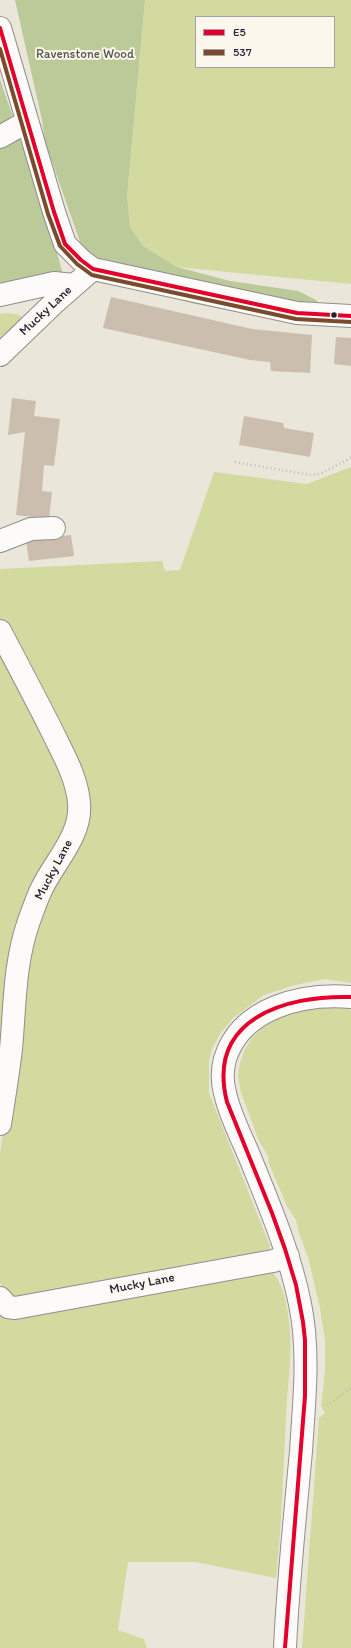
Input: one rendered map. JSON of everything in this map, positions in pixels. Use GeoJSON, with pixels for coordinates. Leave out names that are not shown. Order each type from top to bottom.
{"type":"FeatureCollection","features":[{"type":"Feature","properties":{"kind":"street"},"geometry":{"type":"LineString","coordinates":[[0,28],[54,212],[65,244],[80,260],[92,269],[297,313],[351,316]]}},
{"type":"Feature","properties":{"kind":"street"},"geometry":{"type":"LineString","coordinates":[[0,137],[28,123]]}},
{"type":"Feature","properties":{"kind":"street","name":"Mucky Lane"},"geometry":{"type":"LineString","coordinates":[[0,355],[92,269]]}},
{"type":"Feature","properties":{"kind":"street"},"geometry":{"type":"LineString","coordinates":[[0,295],[54,283],[74,285]]}},
{"type":"Feature","properties":{"kind":"street"},"geometry":{"type":"LineString","coordinates":[[0,541],[31,529],[54,528]]}},
{"type":"Feature","properties":{"kind":"street","name":"Mucky Lane"},"geometry":{"type":"LineString","coordinates":[[0,631],[36,698],[72,772],[78,791],[80,805],[79,818],[74,832],[42,888],[29,921],[20,952],[15,988],[11,1050],[0,1124]]}},
{"type":"Feature","properties":{"kind":"street"},"geometry":{"type":"LineString","coordinates":[[285,1648],[302,1426],[305,1354],[304,1326],[300,1303],[288,1256],[259,1179],[227,1102],[223,1079],[225,1060],[232,1043],[239,1033],[260,1015],[273,1008],[302,999],[321,996],[351,998]]}},
{"type":"Feature","properties":{"kind":"street","name":"Mucky Lane"},"geometry":{"type":"LineString","coordinates":[[0,1298],[8,1307],[15,1308],[273,1261],[288,1256]]}},
{"type":"Feature","properties":{"kind":"path"},"geometry":{"type":"LineString","coordinates":[[235,462],[310,475],[320,474],[351,458]]}},
{"type":"Feature","properties":{"kind":"green space","name":"Ravenstone Wood"},"geometry":{"type":"Polygon","coordinates":[[[15,0],[145,0],[127,196],[130,227],[143,246],[177,267],[230,281],[298,291],[316,300],[322,309],[323,324],[257,316],[191,303],[126,284],[85,256],[45,142],[42,120],[15,0]]]}},
{"type":"Feature","properties":{"kind":"green space"},"geometry":{"type":"Polygon","coordinates":[[[145,0],[351,0],[351,284],[177,267],[143,246],[130,227],[127,196],[145,0]]]}},
{"type":"Feature","properties":{"kind":"green space"},"geometry":{"type":"Polygon","coordinates":[[[0,79],[35,174],[62,271],[59,278],[0,287],[0,79]]]}},
{"type":"Feature","properties":{"kind":"green space"},"geometry":{"type":"Polygon","coordinates":[[[7,313],[19,315],[24,318],[0,345],[0,314],[7,313]]]}},
{"type":"Feature","properties":{"kind":"green space"},"geometry":{"type":"Polygon","coordinates":[[[351,467],[351,983],[325,979],[295,985],[264,995],[233,1018],[220,1034],[212,1049],[209,1060],[209,1093],[270,1246],[269,1251],[16,1298],[8,1294],[0,1283],[0,1154],[31,931],[84,824],[0,622],[0,569],[162,561],[165,571],[180,570],[214,472],[307,484],[351,467]]]}},
{"type":"Feature","properties":{"kind":"green space"},"geometry":{"type":"Polygon","coordinates":[[[0,644],[70,781],[72,813],[34,888],[0,1083],[0,644]]]}},
{"type":"Feature","properties":{"kind":"green space"},"geometry":{"type":"Polygon","coordinates":[[[317,1008],[348,1008],[351,1011],[351,1648],[302,1648],[319,1418],[325,1413],[321,1406],[325,1373],[325,1341],[320,1308],[308,1257],[296,1220],[287,1206],[269,1164],[268,1156],[259,1141],[241,1093],[238,1076],[240,1063],[245,1049],[252,1038],[261,1029],[279,1018],[293,1012],[317,1008]]]}},
{"type":"Feature","properties":{"kind":"green space"},"geometry":{"type":"Polygon","coordinates":[[[270,1271],[275,1275],[279,1282],[285,1298],[290,1332],[290,1364],[276,1578],[195,1562],[128,1562],[118,1630],[144,1639],[147,1648],[0,1648],[0,1312],[270,1271]]]}},
{"type":"Feature","properties":{"kind":"building"},"geometry":{"type":"Polygon","coordinates":[[[111,297],[252,329],[312,335],[310,373],[271,371],[270,362],[250,360],[103,328],[111,297]]]}},
{"type":"Feature","properties":{"kind":"building"},"geometry":{"type":"Polygon","coordinates":[[[336,337],[351,338],[351,366],[334,364],[336,337]]]}},
{"type":"Feature","properties":{"kind":"building"},"geometry":{"type":"Polygon","coordinates":[[[12,398],[36,401],[34,416],[60,419],[54,466],[44,465],[42,491],[52,492],[49,519],[16,515],[25,432],[8,435],[12,398]]]}},
{"type":"Feature","properties":{"kind":"building"},"geometry":{"type":"Polygon","coordinates":[[[244,416],[283,423],[284,428],[314,433],[310,457],[239,445],[244,416]]]}},
{"type":"Feature","properties":{"kind":"building"},"geometry":{"type":"Polygon","coordinates":[[[71,535],[74,556],[29,561],[26,540],[71,535]]]}},
{"type":"Feature","properties":{"kind":"transit line","name":"E5"},"geometry":{"type":"LineString","coordinates":[[0,28],[54,212],[65,244],[81,260],[93,269],[297,313],[351,316]]}},
{"type":"Feature","properties":{"kind":"transit line","name":"537"},"geometry":{"type":"LineString","coordinates":[[0,49],[48,214],[60,246],[77,264],[92,275],[296,319],[351,322]]}},
{"type":"Feature","properties":{"kind":"transit line","name":"E5"},"geometry":{"type":"LineString","coordinates":[[285,1648],[305,1396],[305,1340],[296,1285],[272,1213],[227,1102],[224,1074],[228,1050],[240,1032],[256,1018],[277,1007],[301,1001],[351,997]]}}]}
